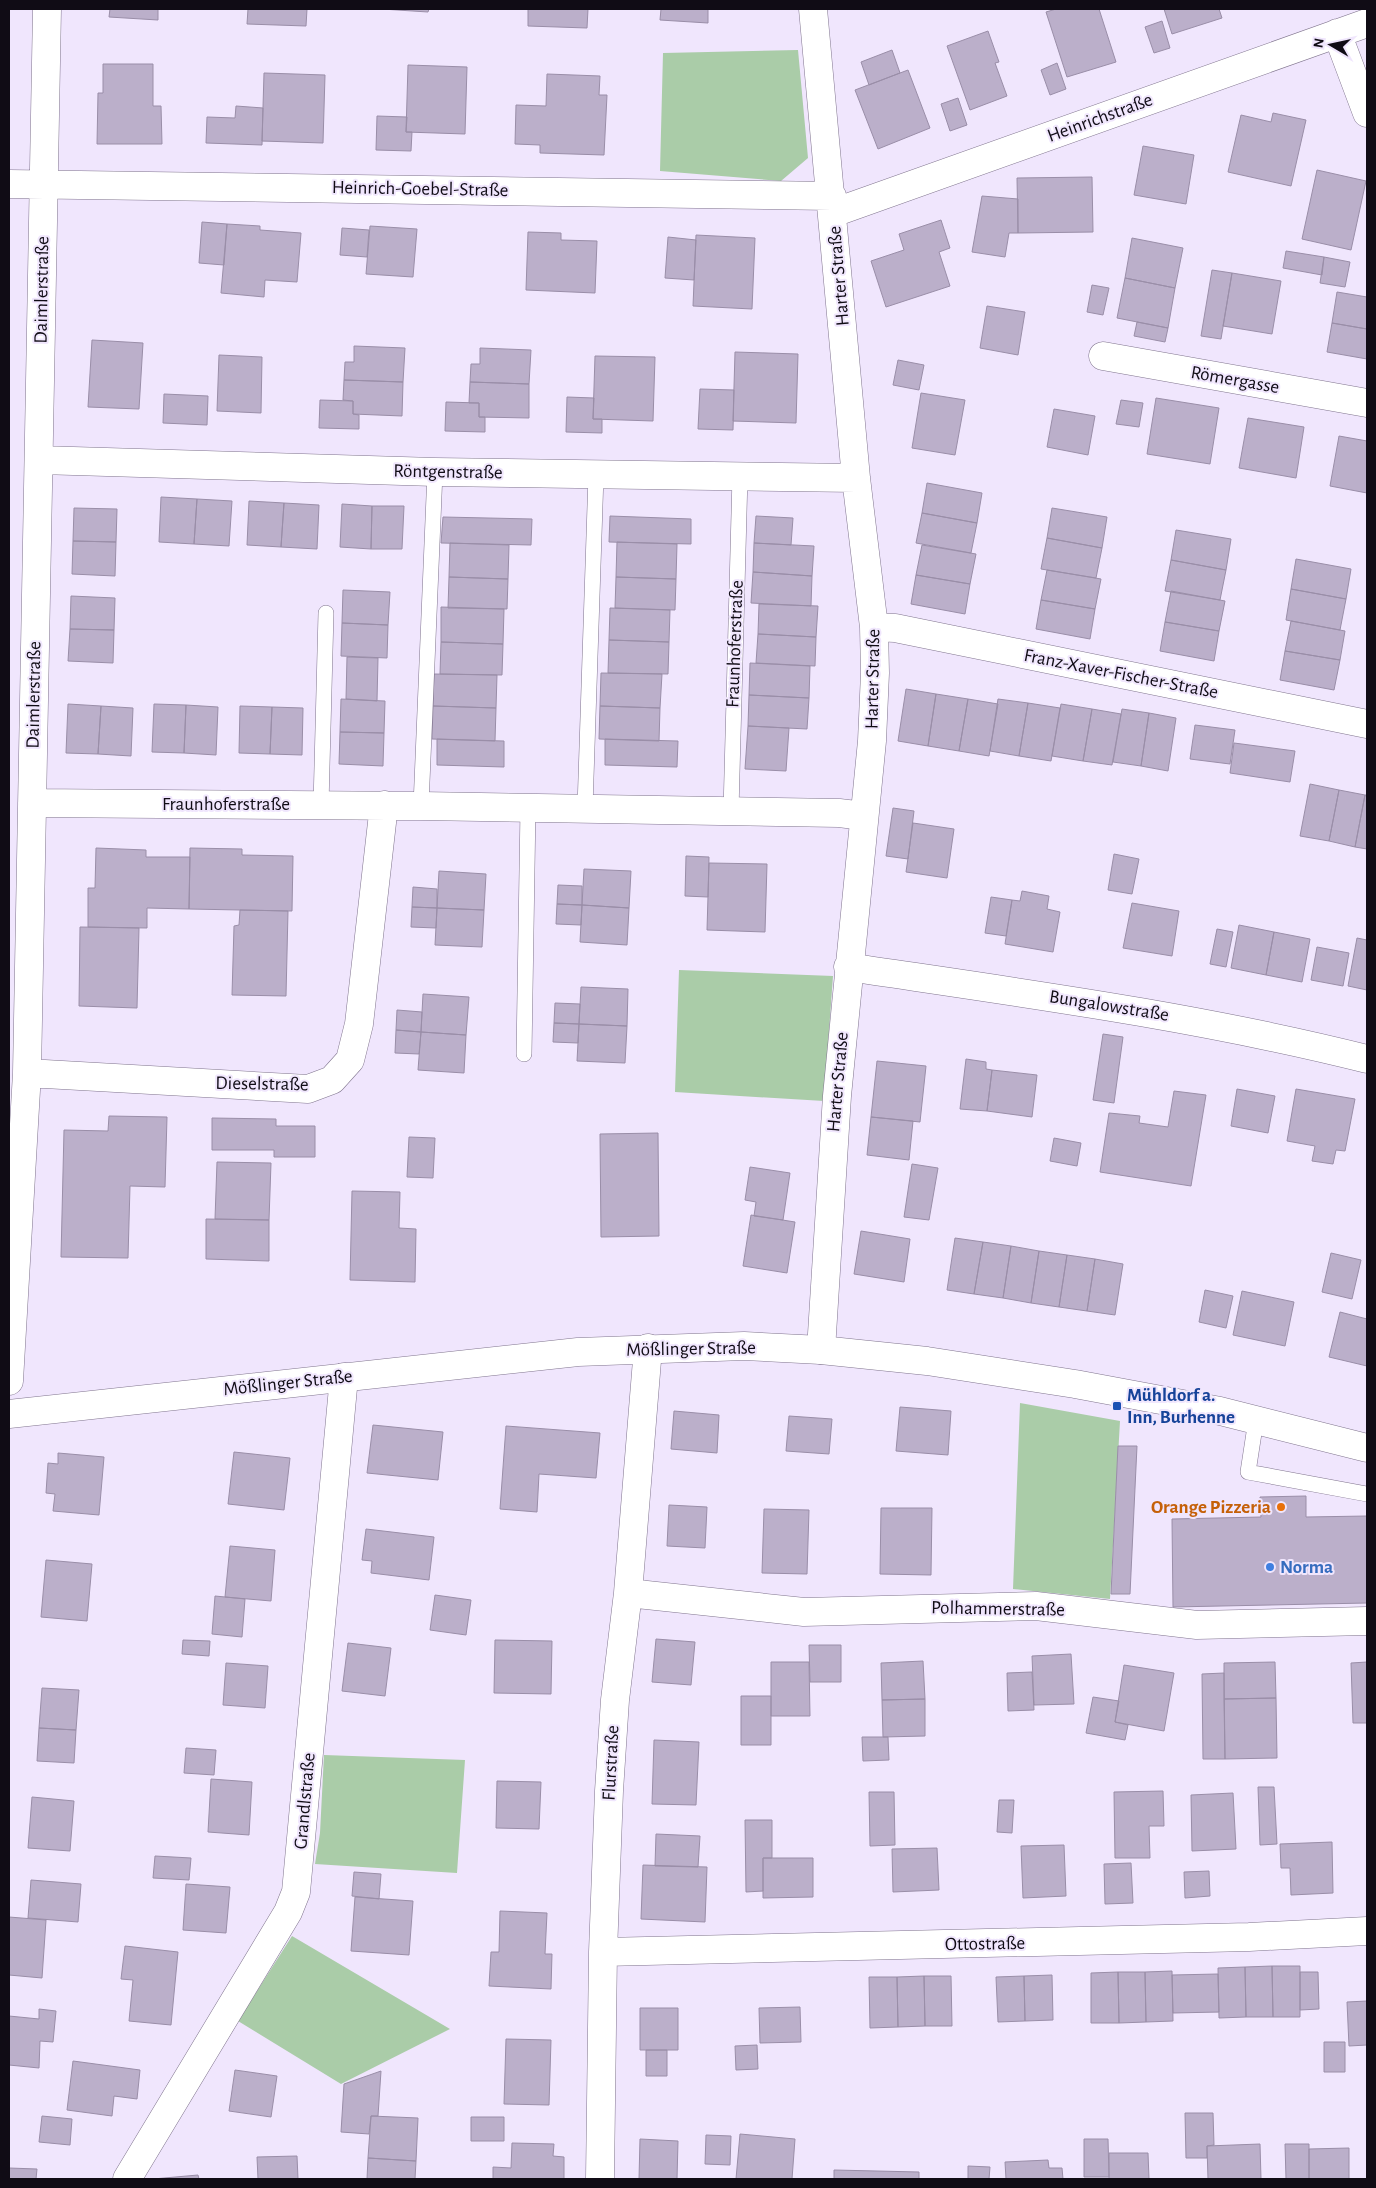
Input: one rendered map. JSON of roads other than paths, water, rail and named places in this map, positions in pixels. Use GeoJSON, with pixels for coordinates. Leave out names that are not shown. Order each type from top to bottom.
{"type":"FeatureCollection","features":[{"type":"Feature","properties":{"kind":"street","name":"Daimlerstraße"},"geometry":{"type":"LineString","coordinates":[[9,1381],[14,1229],[27,1073],[47,9]]}},
{"type":"Feature","properties":{"kind":"street","name":"Harter Straße"},"geometry":{"type":"LineString","coordinates":[[813,9],[856,478],[874,627],[872,742],[848,968],[837,1096],[821,1350]]}},
{"type":"Feature","properties":{"kind":"street","name":"Heinrichstraße"},"geometry":{"type":"LineString","coordinates":[[832,205],[1367,23]]}},
{"type":"Feature","properties":{"kind":"street"},"geometry":{"type":"LineString","coordinates":[[1337,33],[1367,112]]}},
{"type":"Feature","properties":{"kind":"street","name":"Heinrich-Goebel-Straße"},"geometry":{"type":"LineString","coordinates":[[9,184],[832,205]]}},
{"type":"Feature","properties":{"kind":"street","name":"Römergasse"},"geometry":{"type":"LineString","coordinates":[[1103,356],[1367,403]]}},
{"type":"Feature","properties":{"kind":"street","name":"Röntgenstraße"},"geometry":{"type":"LineString","coordinates":[[40,460],[436,472],[856,478]]}},
{"type":"Feature","properties":{"kind":"street","name":"Franz-Xaver-Fischer-Straße"},"geometry":{"type":"LineString","coordinates":[[874,627],[895,628],[1367,724]]}},
{"type":"Feature","properties":{"kind":"street","name":"Fraunhoferstraße"},"geometry":{"type":"LineString","coordinates":[[32,803],[585,808],[839,813],[864,816]]}},
{"type":"Feature","properties":{"kind":"street","name":"Dieselstraße"},"geometry":{"type":"LineString","coordinates":[[27,1073],[308,1089],[332,1080],[350,1060],[359,1024],[384,805]]}},
{"type":"Feature","properties":{"kind":"street","name":"Bungalowstraße"},"geometry":{"type":"LineString","coordinates":[[848,968],[1103,1004],[1241,1030],[1367,1059]]}},
{"type":"Feature","properties":{"kind":"street","name":"Mößlinger Straße"},"geometry":{"type":"LineString","coordinates":[[9,1414],[578,1352],[744,1346],[821,1350],[927,1361],[1075,1384],[1256,1420],[1367,1448]]}},
{"type":"Feature","properties":{"kind":"street","name":"Flurstraße"},"geometry":{"type":"LineString","coordinates":[[600,2179],[603,1952],[615,1700],[628,1593],[648,1348]]}},
{"type":"Feature","properties":{"kind":"street","name":"Grandlstraße"},"geometry":{"type":"LineString","coordinates":[[127,2179],[288,1912],[296,1892],[344,1377]]}},
{"type":"Feature","properties":{"kind":"street","name":"Polhammerstraße"},"geometry":{"type":"LineString","coordinates":[[628,1593],[804,1612],[1036,1606],[1197,1625],[1367,1621]]}},
{"type":"Feature","properties":{"kind":"street","name":"Ottostraße"},"geometry":{"type":"LineString","coordinates":[[603,1952],[1249,1937],[1367,1930]]}},
{"type":"Feature","properties":{"kind":"lane"},"geometry":{"type":"LineString","coordinates":[[421,806],[436,472]]}},
{"type":"Feature","properties":{"kind":"lane"},"geometry":{"type":"LineString","coordinates":[[585,808],[596,475]]}},
{"type":"Feature","properties":{"kind":"lane","name":"Fraunhoferstraße"},"geometry":{"type":"LineString","coordinates":[[730,811],[740,476]]}},
{"type":"Feature","properties":{"kind":"lane"},"geometry":{"type":"LineString","coordinates":[[320,805],[326,613]]}},
{"type":"Feature","properties":{"kind":"lane"},"geometry":{"type":"LineString","coordinates":[[524,1054],[528,808]]}},
{"type":"Feature","properties":{"kind":"lane"},"geometry":{"type":"LineString","coordinates":[[1256,1420],[1248,1472],[1367,1494]]}},
{"type":"Feature","properties":{"kind":"place","name":"Mühldorf a. Inn, Burhenne"},"geometry":{"type":"Point","coordinates":[1117,1406]}},
{"type":"Feature","properties":{"kind":"place","name":"Orange Pizzeria"},"geometry":{"type":"Point","coordinates":[1281,1507]}},
{"type":"Feature","properties":{"kind":"place","name":"Norma"},"geometry":{"type":"Point","coordinates":[1270,1567]}}]}
